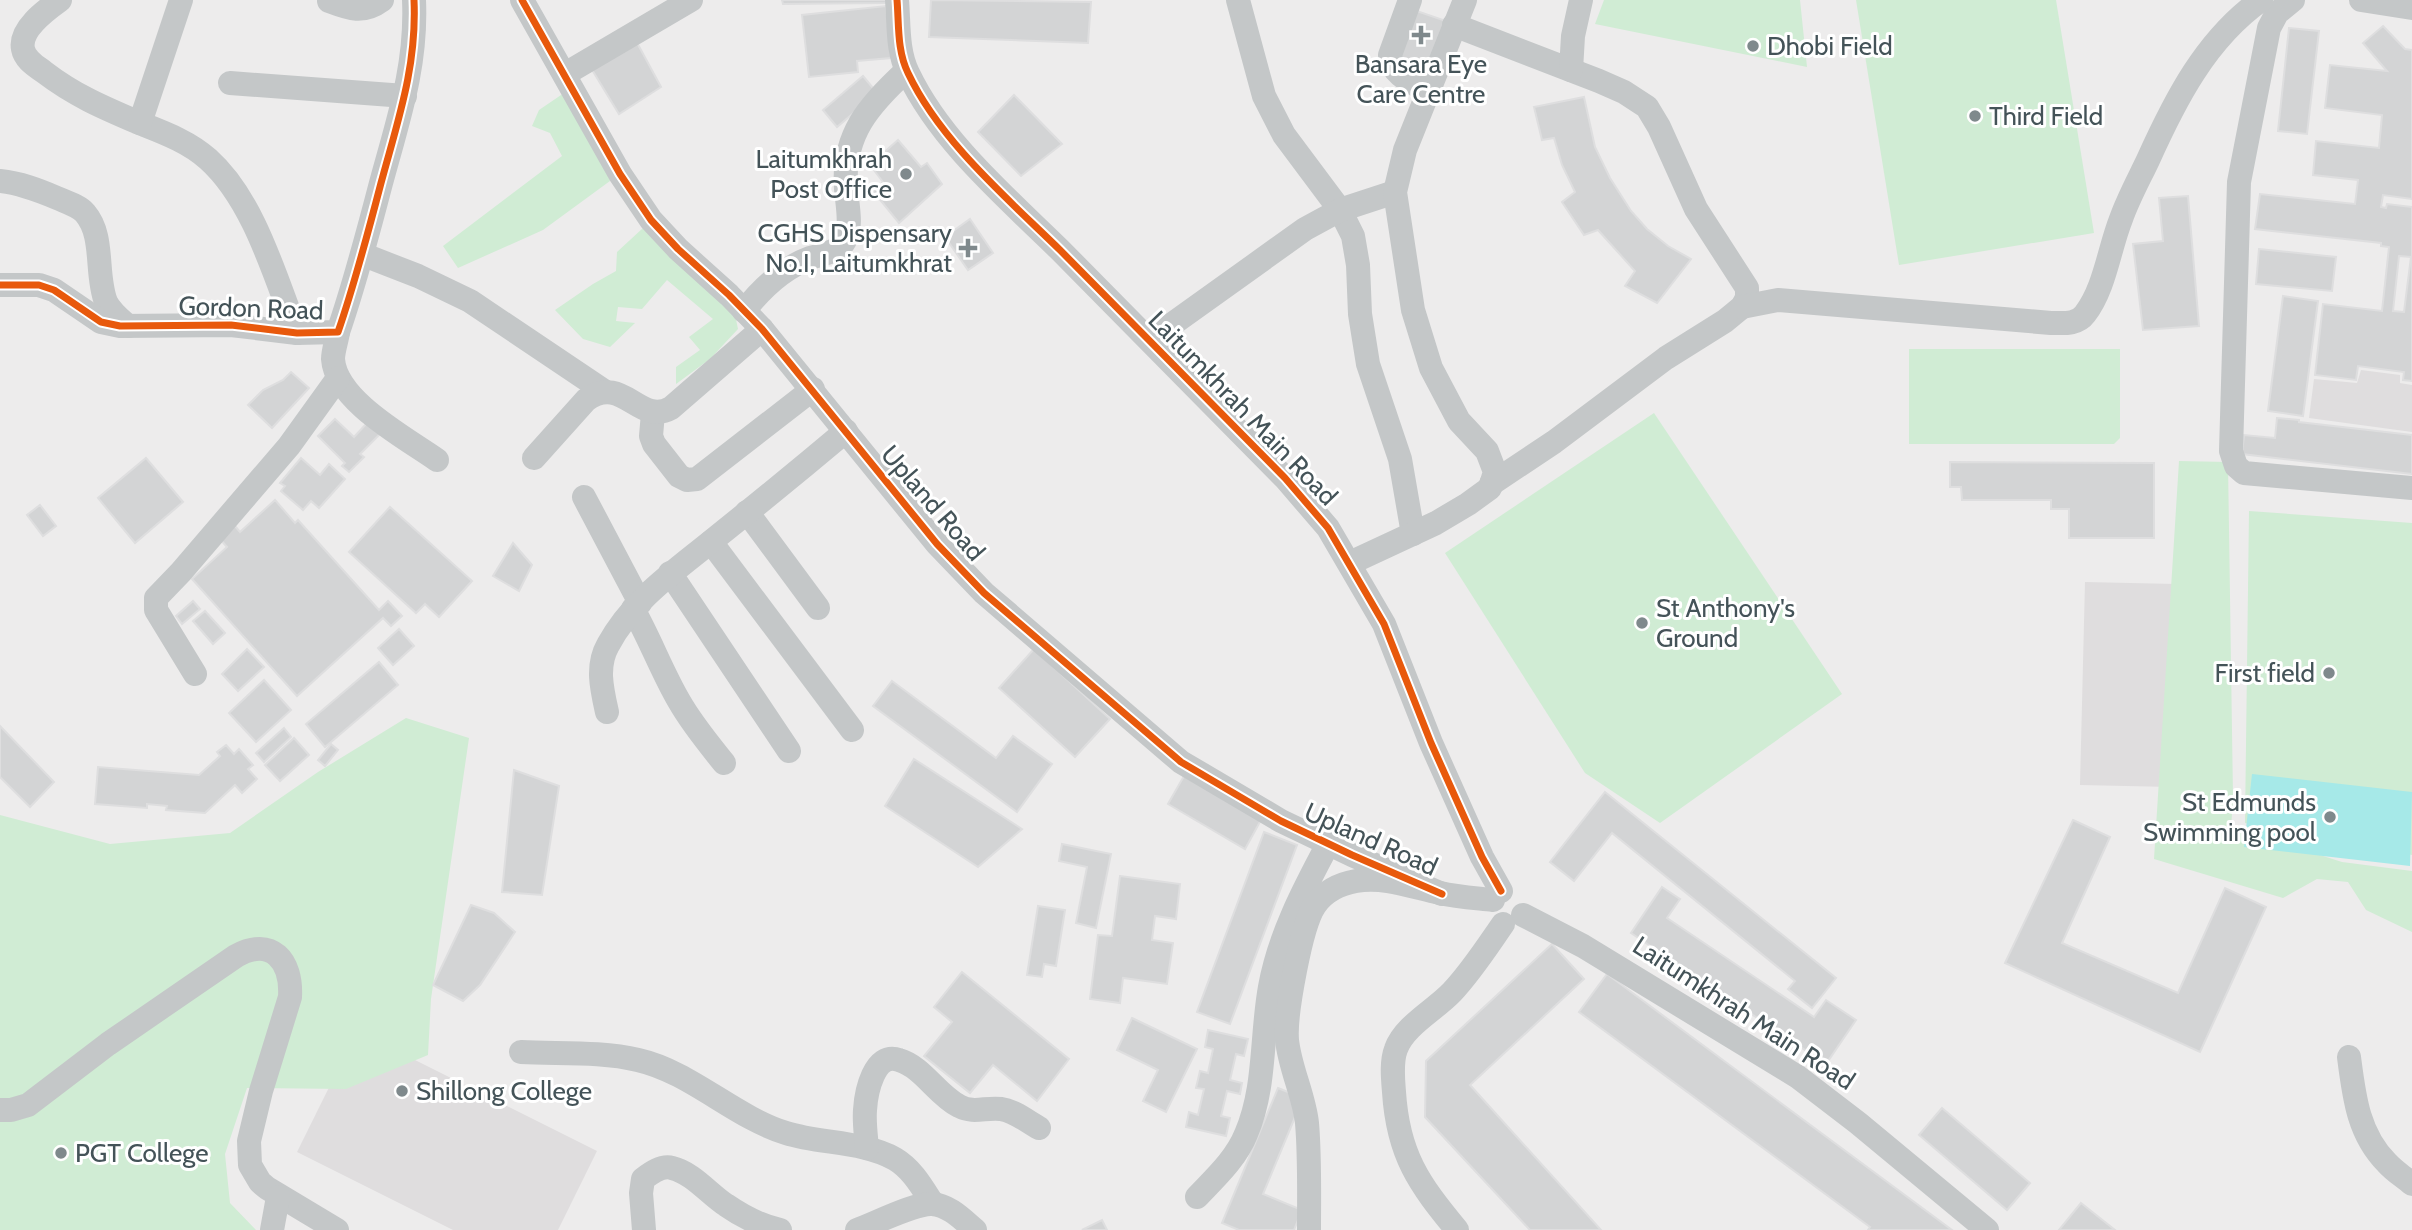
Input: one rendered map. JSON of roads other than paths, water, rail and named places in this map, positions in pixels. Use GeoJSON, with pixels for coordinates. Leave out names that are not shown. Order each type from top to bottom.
{"type":"FeatureCollection","features":[{"type":"Feature","properties":{"kind":"street"},"geometry":{"type":"LineString","coordinates":[[60,0],[33,23],[25,36],[22,48],[27,60],[69,91],[176,138],[207,158],[230,184],[261,243],[297,333]]}},
{"type":"Feature","properties":{"kind":"street"},"geometry":{"type":"LineString","coordinates":[[140,123],[181,0]]}},
{"type":"Feature","properties":{"kind":"street"},"geometry":{"type":"LineString","coordinates":[[329,1],[360,10],[370,8],[382,0]]}},
{"type":"Feature","properties":{"kind":"street","name":"Gordon Road"},"geometry":{"type":"LineString","coordinates":[[0,285],[39,285],[54,290],[101,322],[128,326],[231,325],[297,333],[338,332],[364,255],[405,96],[415,33],[414,0]]}},
{"type":"Feature","properties":{"kind":"street","name":"Upland Road"},"geometry":{"type":"LineString","coordinates":[[522,0],[620,173],[651,220],[762,330],[813,389],[937,544],[984,593],[1181,762],[1280,821],[1442,894]]}},
{"type":"Feature","properties":{"kind":"street"},"geometry":{"type":"LineString","coordinates":[[565,74],[691,0]]}},
{"type":"Feature","properties":{"kind":"street","name":"Laitumkhrah Main Road"},"geometry":{"type":"LineString","coordinates":[[897,0],[900,51],[906,71],[923,102],[945,130],[992,183],[1306,499],[1328,528],[1384,624],[1431,743],[1497,895],[1491,905],[1494,916],[1513,919],[1583,946],[1798,1077],[1987,1230]]}},
{"type":"Feature","properties":{"kind":"street"},"geometry":{"type":"LineString","coordinates":[[1238,0],[1264,96],[1284,135],[1340,210],[1353,236],[1360,314],[1368,364],[1399,460],[1413,534]]}},
{"type":"Feature","properties":{"kind":"street"},"geometry":{"type":"LineString","coordinates":[[1410,0],[1390,55],[1391,64],[1402,77],[1428,91]]}},
{"type":"Feature","properties":{"kind":"street"},"geometry":{"type":"LineString","coordinates":[[1465,0],[1405,150],[1395,191],[1413,310],[1431,368],[1459,421],[1487,451],[1495,472],[1491,484]]}},
{"type":"Feature","properties":{"kind":"street"},"geometry":{"type":"LineString","coordinates":[[1571,70],[1573,36],[1581,0]]}},
{"type":"Feature","properties":{"kind":"street"},"geometry":{"type":"LineString","coordinates":[[1742,307],[1778,300],[2051,323],[2072,323],[2083,317],[2099,285],[2120,219],[2165,122],[2191,75],[2222,36],[2261,0]]}},
{"type":"Feature","properties":{"kind":"street"},"geometry":{"type":"LineString","coordinates":[[2293,0],[2277,13],[2269,28],[2239,181],[2231,451],[2236,466],[2244,473],[2412,488]]}},
{"type":"Feature","properties":{"kind":"street"},"geometry":{"type":"LineString","coordinates":[[2361,0],[2412,8]]}},
{"type":"Feature","properties":{"kind":"street"},"geometry":{"type":"LineString","coordinates":[[1350,563],[1413,534],[1468,504],[1491,484],[1554,442],[1666,358],[1725,321],[1742,307],[1747,298],[1747,288],[1696,209],[1659,127],[1647,107],[1624,92],[1454,25]]}},
{"type":"Feature","properties":{"kind":"street"},"geometry":{"type":"LineString","coordinates":[[744,311],[758,293],[779,275],[797,264],[829,253],[839,247],[846,238],[848,216],[845,176],[848,153],[858,123],[878,97],[906,71]]}},
{"type":"Feature","properties":{"kind":"street"},"geometry":{"type":"LineString","coordinates":[[230,83],[405,96]]}},
{"type":"Feature","properties":{"kind":"street"},"geometry":{"type":"LineString","coordinates":[[0,181],[39,191],[84,211],[93,226],[106,302],[128,326]]}},
{"type":"Feature","properties":{"kind":"street"},"geometry":{"type":"LineString","coordinates":[[1150,341],[1305,229],[1340,210],[1395,191]]}},
{"type":"Feature","properties":{"kind":"street"},"geometry":{"type":"LineString","coordinates":[[364,255],[418,276],[470,302],[604,391],[616,392],[653,413],[663,413],[671,408],[762,330]]}},
{"type":"Feature","properties":{"kind":"street"},"geometry":{"type":"LineString","coordinates":[[338,332],[333,359],[338,378],[371,414],[437,460]]}},
{"type":"Feature","properties":{"kind":"street"},"geometry":{"type":"LineString","coordinates":[[195,674],[156,610],[156,598],[289,446],[338,378]]}},
{"type":"Feature","properties":{"kind":"street"},"geometry":{"type":"LineString","coordinates":[[653,413],[654,444],[673,471],[687,481],[697,479],[813,389]]}},
{"type":"Feature","properties":{"kind":"street"},"geometry":{"type":"LineString","coordinates":[[534,458],[586,400],[604,391]]}},
{"type":"Feature","properties":{"kind":"street"},"geometry":{"type":"LineString","coordinates":[[607,712],[601,683],[601,665],[607,645],[636,606],[670,573],[846,432]]}},
{"type":"Feature","properties":{"kind":"street"},"geometry":{"type":"LineString","coordinates":[[584,497],[678,699],[724,763]]}},
{"type":"Feature","properties":{"kind":"street"},"geometry":{"type":"LineString","coordinates":[[747,512],[818,608]]}},
{"type":"Feature","properties":{"kind":"street"},"geometry":{"type":"LineString","coordinates":[[710,542],[852,730]]}},
{"type":"Feature","properties":{"kind":"street"},"geometry":{"type":"LineString","coordinates":[[670,573],[789,751]]}},
{"type":"Feature","properties":{"kind":"street"},"geometry":{"type":"LineString","coordinates":[[1197,1197],[1227,1165],[1246,1136],[1257,1103],[1270,986],[1282,942],[1305,888],[1328,844]]}},
{"type":"Feature","properties":{"kind":"street"},"geometry":{"type":"LineString","coordinates":[[1309,1230],[1307,1120],[1290,1062],[1287,1017],[1303,940],[1313,907],[1324,894],[1337,887],[1363,881],[1388,881],[1442,894],[1497,895]]}},
{"type":"Feature","properties":{"kind":"street"},"geometry":{"type":"LineString","coordinates":[[1457,1230],[1425,1191],[1411,1167],[1401,1140],[1392,1073],[1396,1049],[1407,1033],[1452,991],[1513,919]]}},
{"type":"Feature","properties":{"kind":"street"},"geometry":{"type":"LineString","coordinates":[[0,1110],[28,1105],[108,1044],[236,956],[253,949],[272,951],[279,955],[288,971],[290,997],[261,1091],[249,1141],[250,1165],[260,1182],[278,1196],[337,1230]]}},
{"type":"Feature","properties":{"kind":"street"},"geometry":{"type":"LineString","coordinates":[[521,1052],[639,1060],[670,1072],[750,1118],[785,1133],[817,1141],[867,1148],[896,1160],[916,1178],[933,1203],[954,1212],[975,1230]]}},
{"type":"Feature","properties":{"kind":"street"},"geometry":{"type":"LineString","coordinates":[[2349,1057],[2361,1124],[2374,1148],[2387,1164],[2412,1184]]}},
{"type":"Feature","properties":{"kind":"street"},"geometry":{"type":"LineString","coordinates":[[867,1148],[864,1112],[868,1088],[879,1064],[889,1059],[899,1059],[911,1066],[955,1105],[967,1111],[1002,1109],[1040,1128]]}},
{"type":"Feature","properties":{"kind":"street"},"geometry":{"type":"LineString","coordinates":[[644,1230],[641,1193],[643,1179],[654,1170],[671,1167],[696,1181],[726,1206],[766,1227],[780,1230]]}},
{"type":"Feature","properties":{"kind":"street"},"geometry":{"type":"LineString","coordinates":[[1425,1191],[1433,1230]]}},
{"type":"Feature","properties":{"kind":"street"},"geometry":{"type":"LineString","coordinates":[[272,1230],[278,1196]]}},
{"type":"Feature","properties":{"kind":"street"},"geometry":{"type":"LineString","coordinates":[[857,1230],[910,1208],[933,1203]]}},
{"type":"Feature","properties":{"kind":"water","name":"St Edmunds Swimming pool"},"geometry":{"type":"Polygon","coordinates":[[[2252,774],[2412,792],[2410,866],[2244,847],[2252,774]]]}},
{"type":"Feature","properties":{"kind":"place","name":"Bansara Eye Care Centre"},"geometry":{"type":"Point","coordinates":[1421,35]}},
{"type":"Feature","properties":{"kind":"place","name":"Dhobi Field"},"geometry":{"type":"Point","coordinates":[1753,46]}},
{"type":"Feature","properties":{"kind":"place","name":"Third Field"},"geometry":{"type":"Point","coordinates":[1975,116]}},
{"type":"Feature","properties":{"kind":"place","name":"Laitumkhrah Post Office"},"geometry":{"type":"Point","coordinates":[906,174]}},
{"type":"Feature","properties":{"kind":"place","name":"CGHS Dispensary No.I, Laitumkhrat"},"geometry":{"type":"Point","coordinates":[968,248]}},
{"type":"Feature","properties":{"kind":"place","name":"St Anthony's Ground"},"geometry":{"type":"Point","coordinates":[1642,623]}},
{"type":"Feature","properties":{"kind":"place","name":"First field"},"geometry":{"type":"Point","coordinates":[2329,673]}},
{"type":"Feature","properties":{"kind":"place","name":"St Edmunds Swimming pool"},"geometry":{"type":"Point","coordinates":[2330,817]}},
{"type":"Feature","properties":{"kind":"place","name":"Shillong College"},"geometry":{"type":"Point","coordinates":[402,1091]}},
{"type":"Feature","properties":{"kind":"place","name":"PGT College"},"geometry":{"type":"Point","coordinates":[61,1153]}}]}
